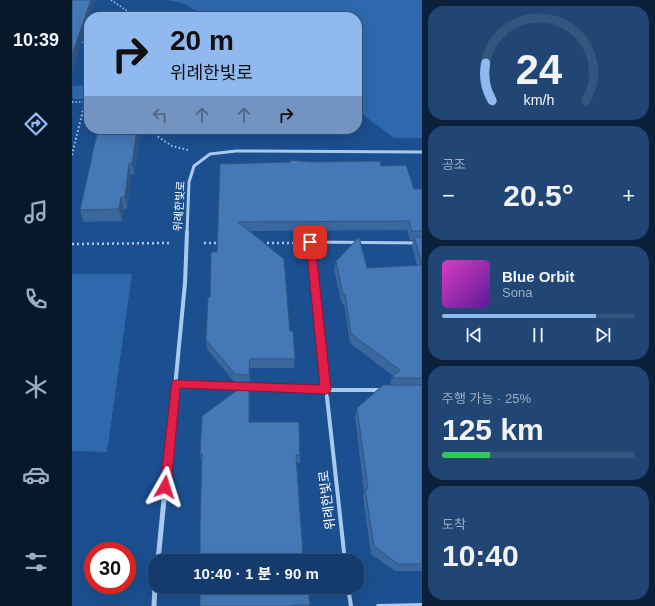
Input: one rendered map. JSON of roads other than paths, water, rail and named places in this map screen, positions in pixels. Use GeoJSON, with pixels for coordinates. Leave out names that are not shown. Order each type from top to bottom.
{"type":"FeatureCollection","features":[{"type":"Feature","properties":{"kind":"street","name":"위례한빛로"},"geometry":{"type":"LineString","coordinates":[[159,554],[185,283],[189,182],[194,166],[210,154],[236,151],[422,152]]}},
{"type":"Feature","properties":{"kind":"street"},"geometry":{"type":"LineString","coordinates":[[176,384],[326,390],[392,390]]}},
{"type":"Feature","properties":{"kind":"street"},"geometry":{"type":"LineString","coordinates":[[154,606],[155,594]]}},
{"type":"Feature","properties":{"kind":"lane","name":"위례한빛로"},"geometry":{"type":"LineString","coordinates":[[344,554],[310,242],[422,243]]}},
{"type":"Feature","properties":{"kind":"lane"},"geometry":{"type":"LineString","coordinates":[[349,594],[351,606]]}},
{"type":"Feature","properties":{"kind":"lane"},"geometry":{"type":"LineString","coordinates":[[378,606],[422,605]]}}]}
